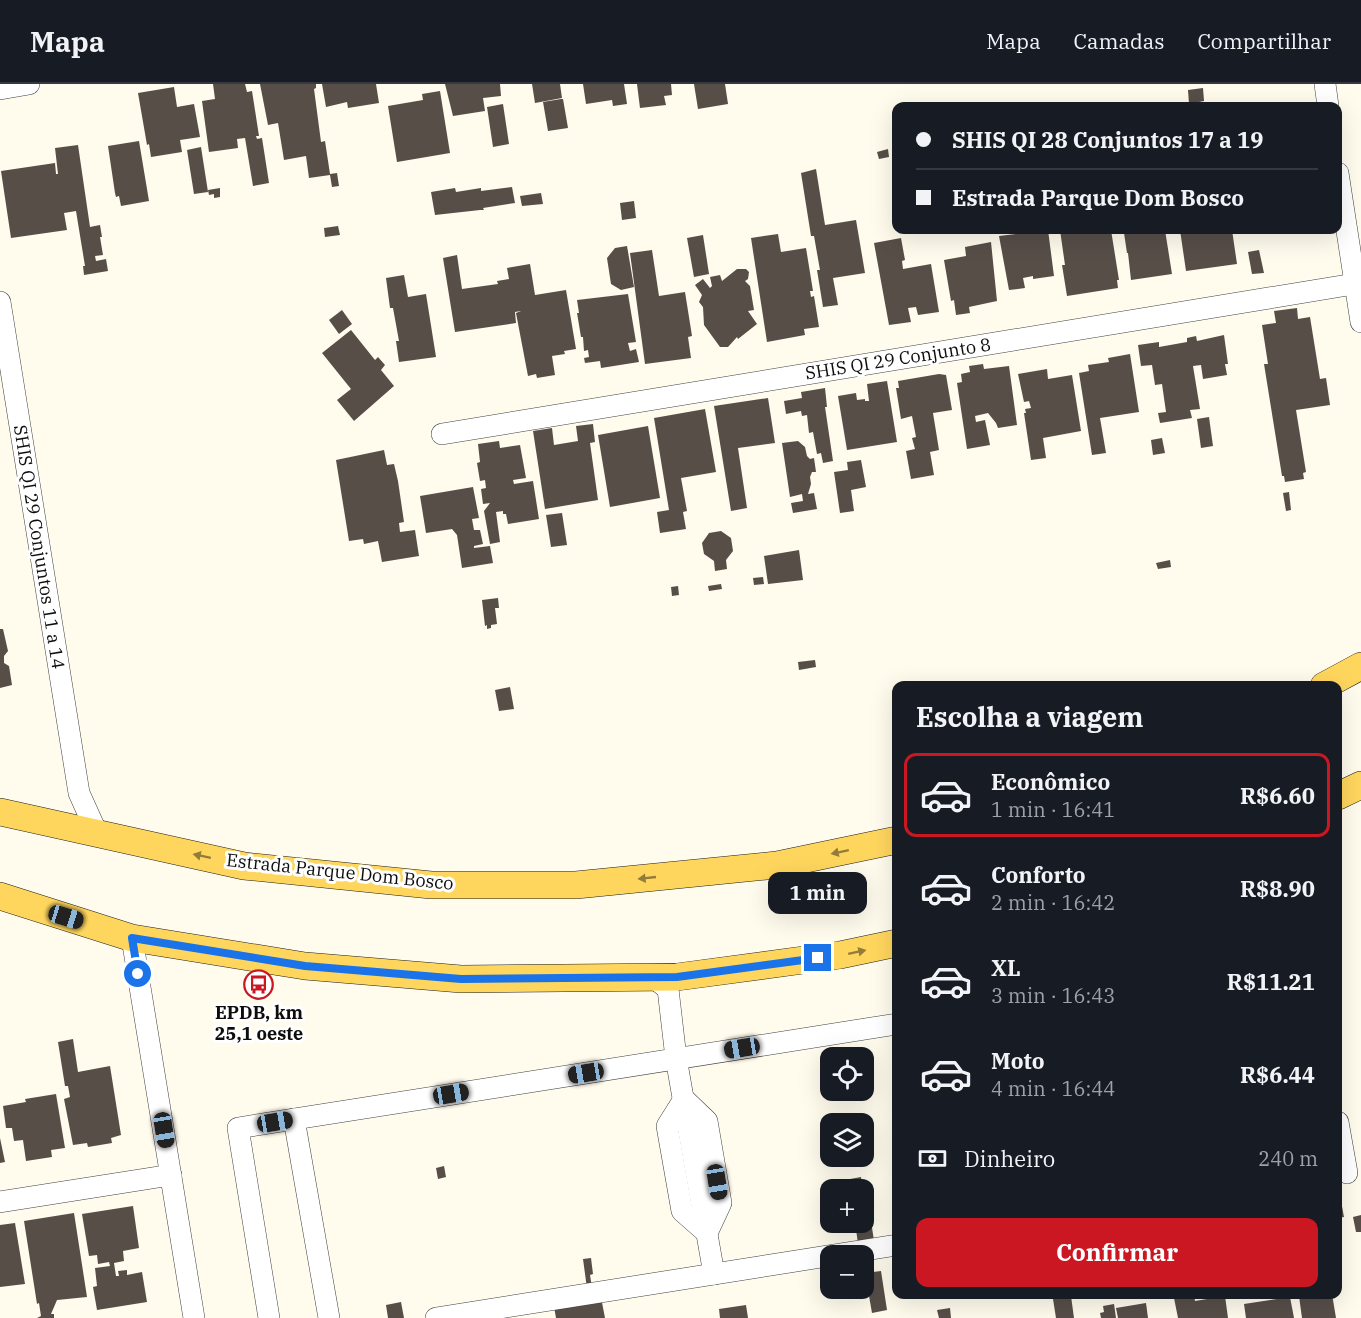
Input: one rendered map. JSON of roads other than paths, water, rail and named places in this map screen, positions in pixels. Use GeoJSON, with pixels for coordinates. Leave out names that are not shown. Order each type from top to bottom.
{"type":"FeatureCollection","features":[{"type":"Feature","properties":{"kind":"main road"},"geometry":{"type":"LineString","coordinates":[[1333,681],[1361,666]]}},
{"type":"Feature","properties":{"kind":"main road"},"geometry":{"type":"LineString","coordinates":[[1342,794],[1361,785]]}},
{"type":"Feature","properties":{"kind":"main road","name":"Estrada Parque Dom Bosco"},"geometry":{"type":"LineString","coordinates":[[0,812],[244,866],[431,885],[576,885],[777,865],[892,841]]}},
{"type":"Feature","properties":{"kind":"main road"},"geometry":{"type":"LineString","coordinates":[[0,896],[132,938],[305,966],[461,979],[666,981],[840,956],[892,944]]}},
{"type":"Feature","properties":{"kind":"street"},"geometry":{"type":"LineString","coordinates":[[0,89],[28,84]]}},
{"type":"Feature","properties":{"kind":"street"},"geometry":{"type":"LineString","coordinates":[[1325,84],[1327,102]]}},
{"type":"Feature","properties":{"kind":"street"},"geometry":{"type":"LineString","coordinates":[[1342,201],[1361,322]]}},
{"type":"Feature","properties":{"kind":"street","name":"SHIS QI 29 Conjunto 8"},"geometry":{"type":"LineString","coordinates":[[442,434],[1354,284]]}},
{"type":"Feature","properties":{"kind":"street","name":"SHIS QI 29 Conjuntos 11 a 14"},"geometry":{"type":"LineString","coordinates":[[0,302],[79,793],[97,833]]}},
{"type":"Feature","properties":{"kind":"street"},"geometry":{"type":"LineString","coordinates":[[61,825],[79,793]]}},
{"type":"Feature","properties":{"kind":"street"},"geometry":{"type":"LineString","coordinates":[[132,938],[194,1318]]}},
{"type":"Feature","properties":{"kind":"street"},"geometry":{"type":"LineString","coordinates":[[666,981],[676,1059],[714,1274]]}},
{"type":"Feature","properties":{"kind":"street"},"geometry":{"type":"LineString","coordinates":[[269,1318],[238,1128],[892,1025]]}},
{"type":"Feature","properties":{"kind":"street"},"geometry":{"type":"LineString","coordinates":[[294,1119],[329,1318]]}},
{"type":"Feature","properties":{"kind":"street"},"geometry":{"type":"LineString","coordinates":[[1342,1141],[1349,1173]]}},
{"type":"Feature","properties":{"kind":"street"},"geometry":{"type":"LineString","coordinates":[[0,1202],[171,1175]]}},
{"type":"Feature","properties":{"kind":"street"},"geometry":{"type":"LineString","coordinates":[[436,1318],[892,1246]]}},
{"type":"Feature","properties":{"kind":"place","name":"EPDB, km 25,1 oeste"},"geometry":{"type":"Point","coordinates":[259,984]}}]}
